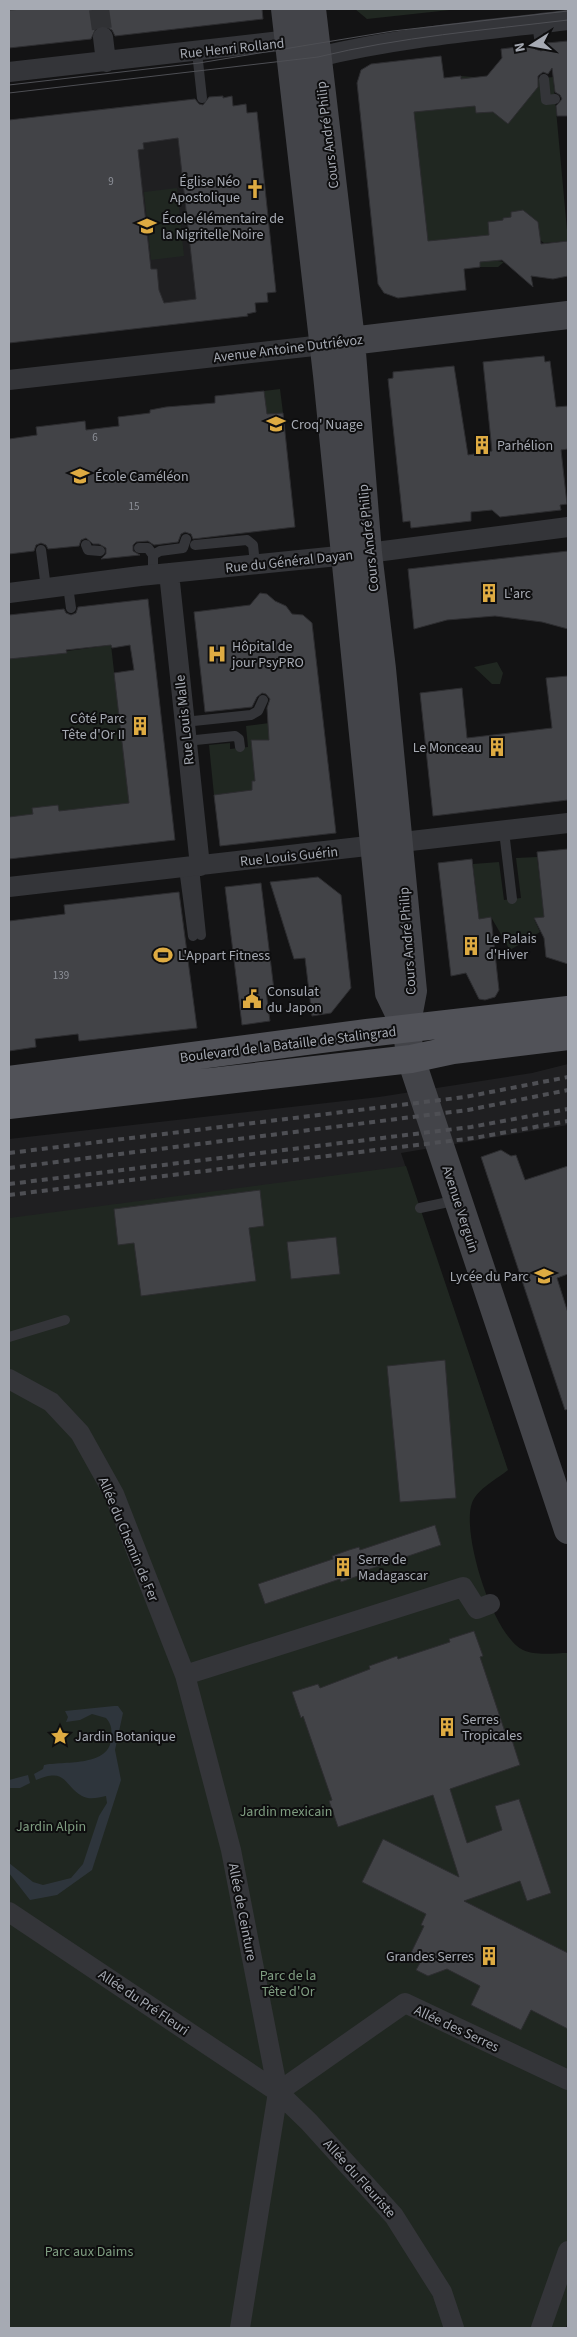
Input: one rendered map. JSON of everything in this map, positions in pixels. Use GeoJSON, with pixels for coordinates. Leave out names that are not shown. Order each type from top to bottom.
{"type":"FeatureCollection","features":[{"type":"Feature","properties":{"kind":"main road","name":"Boulevard de la Bataille de Stalingrad"},"geometry":{"type":"LineString","coordinates":[[9,1080],[406,1028],[568,1010]]}},
{"type":"Feature","properties":{"kind":"main road","name":"Boulevard de la Bataille de Stalingrad"},"geometry":{"type":"LineString","coordinates":[[9,1105],[411,1059],[453,1050],[568,1036]]}},
{"type":"Feature","properties":{"kind":"street","name":"Cours André Philip"},"geometry":{"type":"LineString","coordinates":[[285,9],[323,345],[356,554],[387,845],[413,991],[406,1028]]}},
{"type":"Feature","properties":{"kind":"street","name":"Cours André Philip"},"geometry":{"type":"LineString","coordinates":[[312,9],[351,340],[356,554]]}},
{"type":"Feature","properties":{"kind":"street"},"geometry":{"type":"LineString","coordinates":[[318,57],[353,49],[437,36],[568,20]]}},
{"type":"Feature","properties":{"kind":"street"},"geometry":{"type":"LineString","coordinates":[[103,37],[106,62]]}},
{"type":"Feature","properties":{"kind":"street","name":"Rue Henri Rolland"},"geometry":{"type":"LineString","coordinates":[[9,72],[198,52],[289,40],[318,57]]}},
{"type":"Feature","properties":{"kind":"street","name":"Avenue Antoine Dutriévoz"},"geometry":{"type":"LineString","coordinates":[[9,380],[323,345],[351,340],[568,315]]}},
{"type":"Feature","properties":{"kind":"street","name":"Rue du Général Dayan"},"geometry":{"type":"LineString","coordinates":[[9,593],[161,574],[356,554],[568,527]]}},
{"type":"Feature","properties":{"kind":"street","name":"Rue Louis Malle"},"geometry":{"type":"LineString","coordinates":[[161,574],[185,731],[193,867]]}},
{"type":"Feature","properties":{"kind":"street","name":"Rue Louis Guérin"},"geometry":{"type":"LineString","coordinates":[[9,887],[568,823]]}},
{"type":"Feature","properties":{"kind":"street","name":"Avenue Verguin"},"geometry":{"type":"LineString","coordinates":[[406,1028],[411,1059],[568,1530]]}},
{"type":"Feature","properties":{"kind":"street","name":"Allée du Chemin de Fer"},"geometry":{"type":"LineString","coordinates":[[9,1379],[51,1402],[80,1433],[114,1494],[185,1675]]}},
{"type":"Feature","properties":{"kind":"street"},"geometry":{"type":"LineString","coordinates":[[185,1675],[462,1588],[477,1609],[490,1604]]}},
{"type":"Feature","properties":{"kind":"street","name":"Allée de Ceinture"},"geometry":{"type":"LineString","coordinates":[[185,1675],[231,1850],[278,2092],[240,2328]]}},
{"type":"Feature","properties":{"kind":"street","name":"Allée du Pré Fleuri"},"geometry":{"type":"LineString","coordinates":[[9,1912],[278,2092]]}},
{"type":"Feature","properties":{"kind":"street","name":"Allée des Serres"},"geometry":{"type":"LineString","coordinates":[[278,2092],[405,2003],[568,2080]]}},
{"type":"Feature","properties":{"kind":"street","name":"Allée du Fleuriste"},"geometry":{"type":"LineString","coordinates":[[278,2092],[309,2122],[394,2216],[442,2292],[454,2328]]}},
{"type":"Feature","properties":{"kind":"street"},"geometry":{"type":"LineString","coordinates":[[541,2328],[568,2251]]}},
{"type":"Feature","properties":{"kind":"lane"},"geometry":{"type":"LineString","coordinates":[[537,24],[540,44]]}},
{"type":"Feature","properties":{"kind":"lane"},"geometry":{"type":"LineString","coordinates":[[198,52],[202,98]]}},
{"type":"Feature","properties":{"kind":"lane"},"geometry":{"type":"LineString","coordinates":[[544,79],[546,100],[555,98]]}},
{"type":"Feature","properties":{"kind":"lane"},"geometry":{"type":"LineString","coordinates":[[153,555],[160,551],[183,548],[191,542],[247,540],[252,545],[255,564]]}},
{"type":"Feature","properties":{"kind":"lane"},"geometry":{"type":"LineString","coordinates":[[86,545],[88,550],[100,551]]}},
{"type":"Feature","properties":{"kind":"lane"},"geometry":{"type":"LineString","coordinates":[[139,548],[148,548],[161,574]]}},
{"type":"Feature","properties":{"kind":"lane"},"geometry":{"type":"LineString","coordinates":[[41,550],[46,588]]}},
{"type":"Feature","properties":{"kind":"lane"},"geometry":{"type":"LineString","coordinates":[[68,586],[71,608]]}},
{"type":"Feature","properties":{"kind":"lane"},"geometry":{"type":"LineString","coordinates":[[185,731],[251,715],[258,712],[263,700]]}},
{"type":"Feature","properties":{"kind":"lane"},"geometry":{"type":"LineString","coordinates":[[185,731],[235,736],[239,739],[240,748]]}},
{"type":"Feature","properties":{"kind":"lane"},"geometry":{"type":"LineString","coordinates":[[504,831],[512,899]]}},
{"type":"Feature","properties":{"kind":"lane"},"geometry":{"type":"LineString","coordinates":[[193,867],[197,936]]}},
{"type":"Feature","properties":{"kind":"lane"},"geometry":{"type":"LineString","coordinates":[[420,1208],[458,1200]]}},
{"type":"Feature","properties":{"kind":"lane"},"geometry":{"type":"LineString","coordinates":[[9,1337],[65,1320]]}},
{"type":"Feature","properties":{"kind":"shaded area","name":"École élémentaire de la Nigritelle Noire"},"geometry":{"type":"Polygon","coordinates":[[[175,101],[199,320],[117,330],[92,110],[175,101]]]}},
{"type":"Feature","properties":{"kind":"shaded area"},"geometry":{"type":"Polygon","coordinates":[[[568,1064],[568,1125],[401,1153],[506,1465],[9,1303],[9,1139],[379,1097],[532,1073],[568,1064]]]}},
{"type":"Feature","properties":{"kind":"shaded area"},"geometry":{"type":"Polygon","coordinates":[[[118,1706],[123,1713],[115,1750],[121,1780],[92,1870],[57,1895],[30,1900],[9,1873],[9,1863],[33,1882],[43,1885],[71,1878],[83,1864],[99,1816],[107,1803],[106,1796],[91,1798],[82,1796],[59,1776],[54,1775],[36,1780],[34,1774],[43,1769],[44,1765],[83,1761],[102,1755],[108,1749],[111,1740],[111,1728],[106,1718],[92,1714],[80,1720],[66,1722],[68,1717],[65,1711],[118,1706]]]}},
{"type":"Feature","properties":{"kind":"shaded area"},"geometry":{"type":"Polygon","coordinates":[[[28,1775],[30,1783],[20,1788],[9,1788],[9,1780],[28,1775]]]}},
{"type":"Feature","properties":{"kind":"green space"},"geometry":{"type":"Polygon","coordinates":[[[355,9],[459,9],[367,19],[355,9]]]}},
{"type":"Feature","properties":{"kind":"green space"},"geometry":{"type":"Polygon","coordinates":[[[461,76],[473,77],[476,113],[493,112],[528,80],[553,77],[568,241],[544,243],[532,234],[539,227],[538,222],[523,210],[511,212],[511,217],[503,218],[503,220],[488,222],[492,260],[504,262],[498,267],[480,267],[477,236],[428,241],[414,112],[464,107],[461,76]]]}},
{"type":"Feature","properties":{"kind":"green space"},"geometry":{"type":"Polygon","coordinates":[[[177,188],[184,256],[151,260],[144,192],[177,188]]]}},
{"type":"Feature","properties":{"kind":"green space"},"geometry":{"type":"Polygon","coordinates":[[[280,389],[283,413],[267,414],[264,391],[280,389]]]}},
{"type":"Feature","properties":{"kind":"green space"},"geometry":{"type":"Polygon","coordinates":[[[111,645],[129,803],[9,817],[9,659],[111,645]]]}},
{"type":"Feature","properties":{"kind":"green space"},"geometry":{"type":"Polygon","coordinates":[[[497,662],[503,673],[500,684],[492,684],[474,667],[497,662]]]}},
{"type":"Feature","properties":{"kind":"green space"},"geometry":{"type":"Polygon","coordinates":[[[282,698],[283,709],[280,709],[289,749],[285,754],[286,764],[289,764],[290,775],[295,775],[297,791],[293,797],[264,801],[261,781],[252,782],[252,790],[214,795],[209,745],[230,743],[230,749],[248,747],[246,726],[277,722],[274,699],[282,698]]]}},
{"type":"Feature","properties":{"kind":"green space"},"geometry":{"type":"Polygon","coordinates":[[[537,857],[544,917],[534,919],[540,932],[510,950],[491,917],[479,919],[473,864],[499,862],[504,900],[521,898],[516,858],[537,857]]]}},
{"type":"Feature","properties":{"kind":"green space","name":"Parc de la Tête d'Or"},"geometry":{"type":"Polygon","coordinates":[[[406,1166],[508,1470],[478,1493],[472,1503],[470,1517],[471,1537],[482,1582],[501,1625],[512,1641],[528,1652],[539,1654],[568,1653],[568,2321],[566,2328],[9,2328],[9,1218],[406,1166]]]}},
{"type":"Feature","properties":{"kind":"building"},"geometry":{"type":"Polygon","coordinates":[[[262,9],[263,19],[115,36],[112,30],[102,25],[96,28],[91,39],[9,48],[9,10],[262,9]]]}},
{"type":"Feature","properties":{"kind":"building"},"geometry":{"type":"Polygon","coordinates":[[[568,41],[568,116],[557,116],[556,106],[562,99],[555,92],[552,68],[548,74],[543,72],[538,76],[538,87],[508,124],[493,112],[476,113],[475,106],[414,112],[428,241],[489,235],[488,222],[503,220],[503,218],[511,217],[511,212],[523,210],[538,222],[541,244],[568,241],[568,276],[553,279],[531,276],[533,287],[502,260],[480,262],[480,267],[464,269],[466,290],[398,298],[384,293],[378,284],[357,83],[361,70],[371,64],[441,56],[444,78],[461,76],[461,79],[487,76],[502,58],[501,49],[533,45],[535,49],[541,51],[545,49],[547,43],[568,41]]]}},
{"type":"Feature","properties":{"kind":"building"},"geometry":{"type":"Polygon","coordinates":[[[223,96],[223,98],[232,96],[233,106],[246,104],[247,113],[257,112],[276,292],[267,293],[268,302],[255,303],[256,312],[247,314],[248,316],[9,343],[9,120],[195,99],[199,104],[203,105],[209,97],[223,96]],[[178,138],[143,143],[144,149],[138,150],[151,269],[157,269],[159,290],[164,303],[196,299],[178,138]]]}},
{"type":"Feature","properties":{"kind":"building","name":"Parhélion"},"geometry":{"type":"Polygon","coordinates":[[[544,356],[545,362],[550,361],[556,407],[568,406],[568,449],[561,450],[567,504],[560,505],[561,510],[500,517],[492,510],[471,512],[471,521],[411,528],[410,521],[403,522],[388,379],[393,378],[393,372],[454,366],[468,455],[492,451],[483,362],[544,356]]]}},
{"type":"Feature","properties":{"kind":"building"},"geometry":{"type":"Polygon","coordinates":[[[264,391],[267,414],[283,413],[295,527],[193,539],[191,534],[185,532],[181,534],[178,542],[154,545],[148,541],[136,542],[133,545],[133,551],[140,555],[101,559],[106,554],[106,548],[99,544],[93,544],[86,538],[81,540],[79,546],[48,549],[46,545],[41,543],[36,545],[34,551],[9,554],[9,439],[37,435],[36,427],[85,421],[86,430],[119,426],[118,417],[150,413],[150,410],[166,407],[215,403],[215,396],[264,391]]]}},
{"type":"Feature","properties":{"kind":"building","name":"L'arc"},"geometry":{"type":"Polygon","coordinates":[[[568,551],[568,629],[542,622],[495,616],[447,620],[414,629],[408,569],[568,551]]]}},
{"type":"Feature","properties":{"kind":"building"},"geometry":{"type":"Polygon","coordinates":[[[260,593],[267,594],[275,601],[286,606],[292,614],[303,615],[312,623],[336,833],[220,846],[214,795],[252,790],[252,781],[255,781],[251,740],[269,740],[267,708],[270,699],[266,694],[262,693],[257,697],[252,707],[205,712],[194,612],[250,605],[260,593]]]}},
{"type":"Feature","properties":{"kind":"building","name":"Côté Parc Tête d'Or II"},"geometry":{"type":"Polygon","coordinates":[[[148,599],[175,840],[9,859],[9,817],[33,814],[32,808],[58,805],[59,811],[129,803],[114,673],[134,670],[130,645],[112,648],[111,645],[66,650],[67,653],[9,659],[9,615],[64,609],[66,613],[71,615],[76,613],[78,607],[148,599]]]}},
{"type":"Feature","properties":{"kind":"building","name":"Le Monceau"},"geometry":{"type":"Polygon","coordinates":[[[568,676],[568,800],[433,816],[420,693],[462,688],[467,738],[552,728],[546,678],[568,676]]]}},
{"type":"Feature","properties":{"kind":"building"},"geometry":{"type":"Polygon","coordinates":[[[568,849],[568,964],[546,957],[544,938],[534,918],[544,917],[537,852],[568,849]]]}},
{"type":"Feature","properties":{"kind":"building","name":"Le Palais d'Hiver"},"geometry":{"type":"Polygon","coordinates":[[[472,859],[479,919],[491,917],[499,990],[495,997],[485,1000],[479,999],[466,973],[451,976],[438,863],[472,859]]]}},
{"type":"Feature","properties":{"kind":"building"},"geometry":{"type":"Polygon","coordinates":[[[318,877],[341,895],[351,988],[331,1013],[312,1016],[305,958],[294,959],[270,882],[318,877]]]}},
{"type":"Feature","properties":{"kind":"building"},"geometry":{"type":"Polygon","coordinates":[[[261,883],[274,990],[266,991],[270,1021],[242,1025],[225,887],[261,883]]]}},
{"type":"Feature","properties":{"kind":"building"},"geometry":{"type":"Polygon","coordinates":[[[179,892],[197,1028],[79,1041],[78,1034],[35,1039],[36,1047],[9,1051],[9,921],[65,914],[64,905],[179,892]]]}},
{"type":"Feature","properties":{"kind":"building","name":"Lycée du Parc"},"geometry":{"type":"Polygon","coordinates":[[[501,1150],[511,1156],[516,1155],[525,1180],[568,1166],[568,1274],[557,1278],[568,1313],[568,1409],[565,1410],[481,1157],[501,1150]]]}},
{"type":"Feature","properties":{"kind":"building"},"geometry":{"type":"Polygon","coordinates":[[[260,1190],[264,1226],[249,1228],[256,1281],[141,1296],[134,1243],[118,1245],[114,1209],[260,1190]]]}},
{"type":"Feature","properties":{"kind":"building"},"geometry":{"type":"Polygon","coordinates":[[[336,1237],[340,1274],[291,1279],[287,1242],[336,1237]]]}},
{"type":"Feature","properties":{"kind":"building"},"geometry":{"type":"Polygon","coordinates":[[[445,1360],[456,1498],[400,1502],[387,1366],[445,1360]]]}},
{"type":"Feature","properties":{"kind":"building","name":"Serre de Madagascar"},"geometry":{"type":"Polygon","coordinates":[[[435,1525],[441,1545],[367,1570],[368,1573],[341,1582],[340,1579],[265,1604],[258,1584],[333,1559],[332,1556],[349,1550],[359,1547],[360,1550],[435,1525]]]}},
{"type":"Feature","properties":{"kind":"building"},"geometry":{"type":"Polygon","coordinates":[[[474,1631],[483,1656],[480,1657],[508,1741],[512,1740],[520,1765],[450,1789],[467,1843],[502,1830],[495,1806],[519,1799],[551,1893],[527,1901],[520,1881],[464,1901],[568,1953],[568,2029],[531,2010],[521,2030],[471,2005],[480,1986],[447,1969],[428,1976],[416,1970],[425,1954],[409,1957],[424,1926],[421,1925],[426,1914],[362,1882],[383,1839],[459,1877],[433,1795],[338,1827],[329,1801],[332,1800],[303,1716],[301,1718],[292,1692],[318,1684],[320,1688],[370,1669],[369,1666],[397,1656],[398,1659],[450,1642],[449,1639],[474,1631]]]}},
{"type":"Feature","properties":{"kind":"tunnel"},"geometry":{"type":"LineString","coordinates":[[99,9],[103,37]]}},
{"type":"Feature","properties":{"kind":"tram line"},"geometry":{"type":"LineString","coordinates":[[9,85],[199,63],[393,31],[568,11]]}},
{"type":"Feature","properties":{"kind":"tram line"},"geometry":{"type":"LineString","coordinates":[[9,93],[318,57],[411,39],[568,20]]}},
{"type":"Feature","properties":{"kind":"railway"},"geometry":{"type":"LineString","coordinates":[[9,1153],[465,1097],[568,1077]]}},
{"type":"Feature","properties":{"kind":"railway"},"geometry":{"type":"LineString","coordinates":[[9,1168],[468,1110],[568,1090]]}},
{"type":"Feature","properties":{"kind":"railway"},"geometry":{"type":"LineString","coordinates":[[9,1184],[471,1127],[568,1109]]}},
{"type":"Feature","properties":{"kind":"railway"},"geometry":{"type":"LineString","coordinates":[[9,1195],[474,1138],[568,1121]]}},
{"type":"Feature","properties":{"kind":"place","name":"Église Néo Apostolique"},"geometry":{"type":"Point","coordinates":[255,189]}},
{"type":"Feature","properties":{"kind":"place","name":"École élémentaire de la Nigritelle Noire"},"geometry":{"type":"Point","coordinates":[147,226]}},
{"type":"Feature","properties":{"kind":"place","name":"Croq' Nuage"},"geometry":{"type":"Point","coordinates":[276,424]}},
{"type":"Feature","properties":{"kind":"place","name":"Parhélion"},"geometry":{"type":"Point","coordinates":[482,445]}},
{"type":"Feature","properties":{"kind":"place","name":"École Caméléon"},"geometry":{"type":"Point","coordinates":[80,476]}},
{"type":"Feature","properties":{"kind":"place","name":"L'arc"},"geometry":{"type":"Point","coordinates":[489,593]}},
{"type":"Feature","properties":{"kind":"place","name":"Hôpital de jour PsyPRO"},"geometry":{"type":"Point","coordinates":[217,654]}},
{"type":"Feature","properties":{"kind":"place","name":"Côté Parc Tête d'Or II"},"geometry":{"type":"Point","coordinates":[140,726]}},
{"type":"Feature","properties":{"kind":"place","name":"Le Monceau"},"geometry":{"type":"Point","coordinates":[497,747]}},
{"type":"Feature","properties":{"kind":"place","name":"Le Palais d'Hiver"},"geometry":{"type":"Point","coordinates":[471,946]}},
{"type":"Feature","properties":{"kind":"place","name":"L'Appart Fitness"},"geometry":{"type":"Point","coordinates":[163,955]}},
{"type":"Feature","properties":{"kind":"place","name":"Consulat du Japon"},"geometry":{"type":"Point","coordinates":[252,999]}},
{"type":"Feature","properties":{"kind":"place","name":"Lycée du Parc"},"geometry":{"type":"Point","coordinates":[544,1276]}},
{"type":"Feature","properties":{"kind":"place","name":"Serre de Madagascar"},"geometry":{"type":"Point","coordinates":[343,1567]}},
{"type":"Feature","properties":{"kind":"place","name":"Serres Tropicales"},"geometry":{"type":"Point","coordinates":[447,1727]}},
{"type":"Feature","properties":{"kind":"place","name":"Jardin Botanique"},"geometry":{"type":"Point","coordinates":[60,1736]}},
{"type":"Feature","properties":{"kind":"place","name":"Grandes Serres"},"geometry":{"type":"Point","coordinates":[489,1956]}},
{"type":"Feature","properties":{"kind":"park label","name":"Jardin mexicain"},"geometry":{"type":"Point","coordinates":[286,1811]}},
{"type":"Feature","properties":{"kind":"park label","name":"Jardin Alpin"},"geometry":{"type":"Point","coordinates":[51,1826]}},
{"type":"Feature","properties":{"kind":"park label","name":"Parc aux Daims"},"geometry":{"type":"Point","coordinates":[89,2251]}}]}
